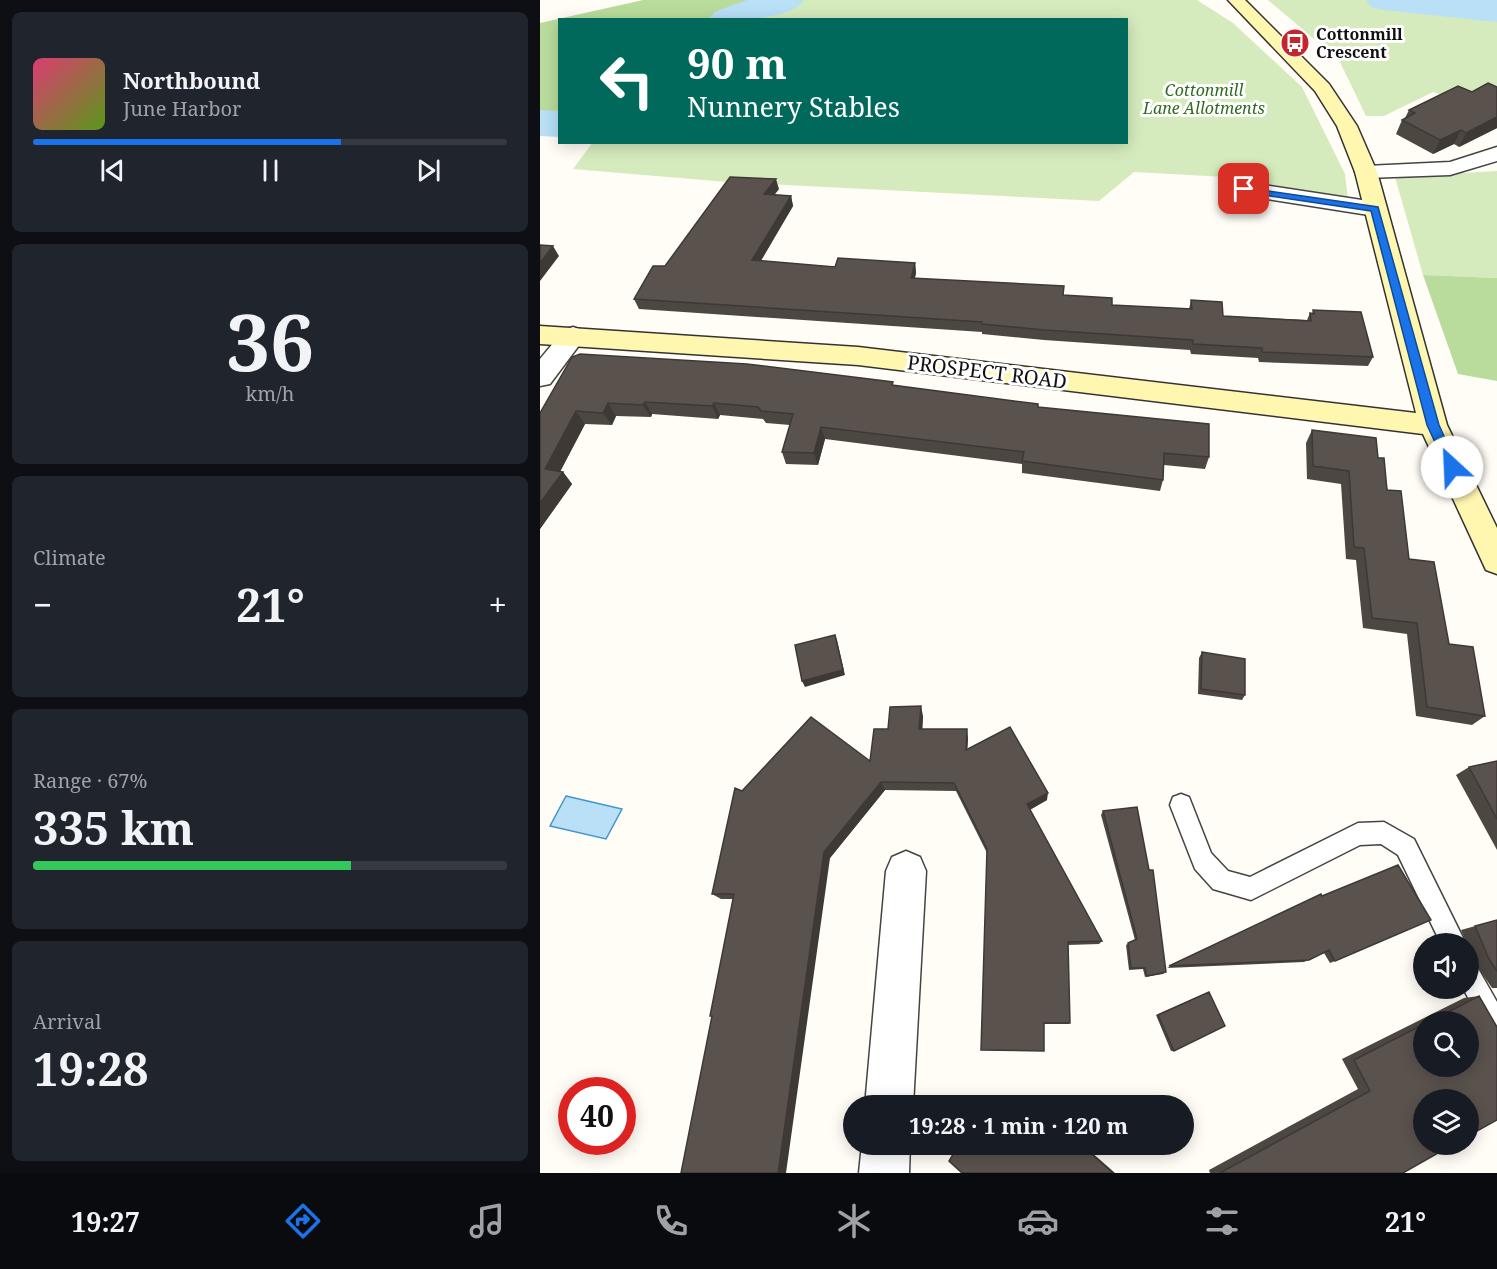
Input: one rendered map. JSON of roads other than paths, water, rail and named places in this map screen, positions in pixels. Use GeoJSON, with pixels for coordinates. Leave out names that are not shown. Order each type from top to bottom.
{"type":"FeatureCollection","features":[{"type":"Feature","properties":{"kind":"street"},"geometry":{"type":"LineString","coordinates":[[1236,0],[1322,88],[1347,126],[1366,172],[1433,425],[1497,561]]}},
{"type":"Feature","properties":{"kind":"street"},"geometry":{"type":"LineString","coordinates":[[1366,172],[1437,170],[1482,161],[1497,153]]}},
{"type":"Feature","properties":{"kind":"street"},"geometry":{"type":"LineString","coordinates":[[1244,189],[1375,209]]}},
{"type":"Feature","properties":{"kind":"street","name":"PROSPECT ROAD"},"geometry":{"type":"LineString","coordinates":[[540,335],[858,356],[1433,425]]}},
{"type":"Feature","properties":{"kind":"street"},"geometry":{"type":"LineString","coordinates":[[540,377],[573,336]]}},
{"type":"Feature","properties":{"kind":"street"},"geometry":{"type":"LineString","coordinates":[[890,1095],[906,871]]}},
{"type":"Feature","properties":{"kind":"street"},"geometry":{"type":"LineString","coordinates":[[884,1173],[885,1155]]}},
{"type":"Feature","properties":{"kind":"lane"},"geometry":{"type":"LineString","coordinates":[[1181,805],[1203,861],[1221,881],[1251,889],[1358,834],[1384,832],[1406,847],[1449,933]]}},
{"type":"Feature","properties":{"kind":"lane"},"geometry":{"type":"LineString","coordinates":[[1479,993],[1497,1027]]}},
{"type":"Feature","properties":{"kind":"water"},"geometry":{"type":"Polygon","coordinates":[[[566,796],[622,809],[606,839],[550,826],[566,796]]]}},
{"type":"Feature","properties":{"kind":"waterway"},"geometry":{"type":"LineString","coordinates":[[731,18],[747,11],[787,0]]}},
{"type":"Feature","properties":{"kind":"waterway"},"geometry":{"type":"LineString","coordinates":[[1383,0],[1497,11]]}},
{"type":"Feature","properties":{"kind":"waterway"},"geometry":{"type":"LineString","coordinates":[[540,123],[558,124]]}},
{"type":"Feature","properties":{"kind":"place","name":"Cottonmill Crescent"},"geometry":{"type":"Point","coordinates":[1295,43]}},
{"type":"Feature","properties":{"kind":"park label","name":"Cottonmill Lane Allotments"},"geometry":{"type":"Point","coordinates":[1204,99]}}]}
